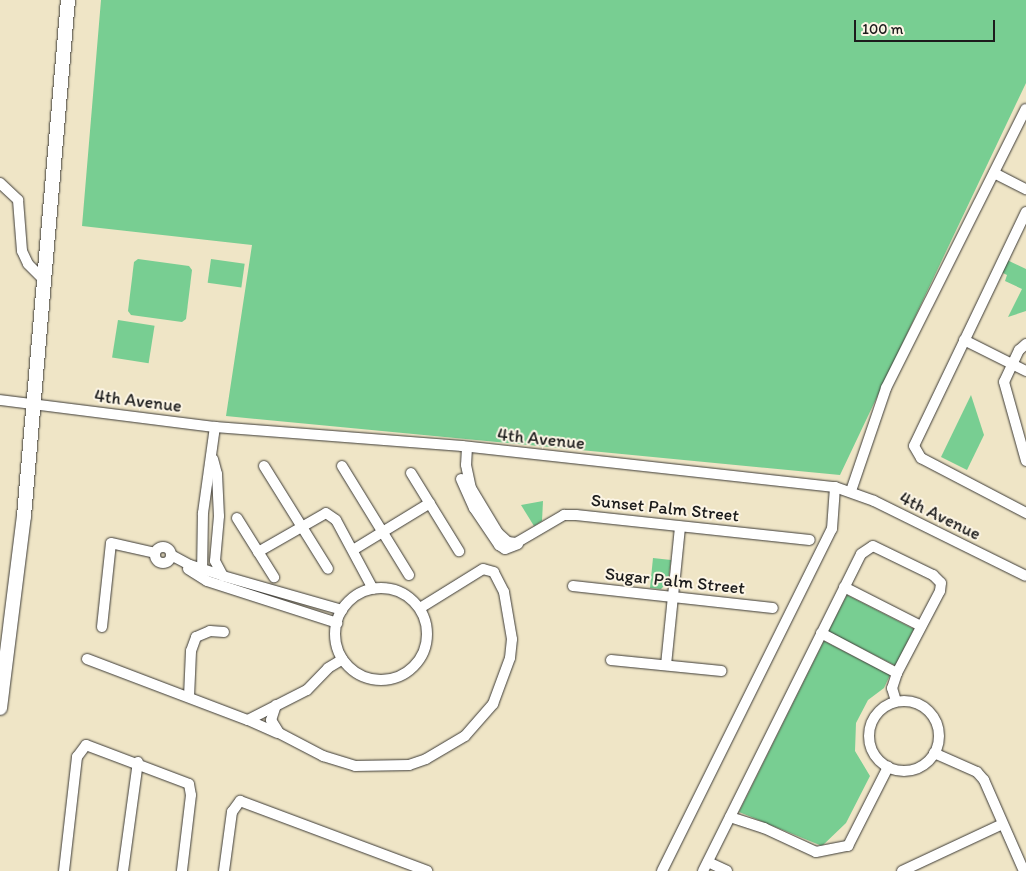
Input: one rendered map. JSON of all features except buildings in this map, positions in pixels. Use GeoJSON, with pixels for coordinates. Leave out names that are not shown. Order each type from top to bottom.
{"type":"FeatureCollection","features":[{"type":"Feature","properties":{"kind":"main road"},"geometry":{"type":"LineString","coordinates":[[0,708],[24,516],[68,0]]}},
{"type":"Feature","properties":{"kind":"street"},"geometry":{"type":"LineString","coordinates":[[852,491],[886,388],[1026,109]]}},
{"type":"Feature","properties":{"kind":"street"},"geometry":{"type":"LineString","coordinates":[[994,173],[1026,189]]}},
{"type":"Feature","properties":{"kind":"street"},"geometry":{"type":"LineString","coordinates":[[0,183],[18,200],[22,251],[28,264],[44,280]]}},
{"type":"Feature","properties":{"kind":"street"},"geometry":{"type":"LineString","coordinates":[[1026,212],[914,446],[921,458],[1026,513]]}},
{"type":"Feature","properties":{"kind":"street"},"geometry":{"type":"LineString","coordinates":[[964,340],[1026,371]]}},
{"type":"Feature","properties":{"kind":"street"},"geometry":{"type":"LineString","coordinates":[[1026,344],[1012,364],[1004,382],[1004,390],[1026,461]]}},
{"type":"Feature","properties":{"kind":"street","name":"4th Avenue"},"geometry":{"type":"LineString","coordinates":[[0,400],[215,427],[465,447],[835,488],[852,491],[1026,576]]}},
{"type":"Feature","properties":{"kind":"street"},"geometry":{"type":"LineString","coordinates":[[207,581],[200,569],[203,513],[215,427]]}},
{"type":"Feature","properties":{"kind":"street","name":"Sunset Palm Street"},"geometry":{"type":"LineString","coordinates":[[465,447],[466,478],[480,504],[503,538],[516,543],[564,515],[810,540]]}},
{"type":"Feature","properties":{"kind":"street"},"geometry":{"type":"LineString","coordinates":[[212,454],[217,474],[218,499],[215,561],[223,576]]}},
{"type":"Feature","properties":{"kind":"street"},"geometry":{"type":"LineString","coordinates":[[264,466],[328,569]]}},
{"type":"Feature","properties":{"kind":"street"},"geometry":{"type":"LineString","coordinates":[[342,466],[409,575]]}},
{"type":"Feature","properties":{"kind":"street"},"geometry":{"type":"LineString","coordinates":[[412,473],[459,551]]}},
{"type":"Feature","properties":{"kind":"street"},"geometry":{"type":"LineString","coordinates":[[662,871],[832,529],[835,488]]}},
{"type":"Feature","properties":{"kind":"street"},"geometry":{"type":"LineString","coordinates":[[353,550],[430,503]]}},
{"type":"Feature","properties":{"kind":"street"},"geometry":{"type":"LineString","coordinates":[[258,552],[320,514],[332,516],[374,589]]}},
{"type":"Feature","properties":{"kind":"street"},"geometry":{"type":"LineString","coordinates":[[237,518],[274,577]]}},
{"type":"Feature","properties":{"kind":"street"},"geometry":{"type":"LineString","coordinates":[[666,665],[680,527]]}},
{"type":"Feature","properties":{"kind":"street"},"geometry":{"type":"LineString","coordinates":[[102,627],[111,544],[117,542],[155,553],[161,563],[171,557]]}},
{"type":"Feature","properties":{"kind":"street"},"geometry":{"type":"LineString","coordinates":[[727,871],[705,866],[861,554],[873,546],[938,578],[942,587],[897,674],[892,688],[896,701]]}},
{"type":"Feature","properties":{"kind":"street"},"geometry":{"type":"LineString","coordinates":[[171,557],[200,569],[342,610]]}},
{"type":"Feature","properties":{"kind":"street"},"geometry":{"type":"LineString","coordinates":[[171,557],[207,581],[337,623]]}},
{"type":"Feature","properties":{"kind":"street"},"geometry":{"type":"LineString","coordinates":[[87,659],[248,720],[330,758],[368,768],[409,765],[426,759],[465,736],[492,704],[510,658],[512,639],[504,592],[494,572],[483,569],[420,608]]}},
{"type":"Feature","properties":{"kind":"street","name":"Sugar Palm Street"},"geometry":{"type":"LineString","coordinates":[[573,586],[773,608]]}},
{"type":"Feature","properties":{"kind":"street"},"geometry":{"type":"LineString","coordinates":[[844,587],[921,626]]}},
{"type":"Feature","properties":{"kind":"street"},"geometry":{"type":"LineString","coordinates":[[374,589],[396,591],[420,608],[427,639],[416,666],[404,675],[375,680],[361,676],[343,659],[335,641],[337,623],[342,610],[352,598],[374,589]]}},
{"type":"Feature","properties":{"kind":"street"},"geometry":{"type":"LineString","coordinates":[[189,697],[194,641],[200,634],[224,632]]}},
{"type":"Feature","properties":{"kind":"street"},"geometry":{"type":"LineString","coordinates":[[821,633],[897,674]]}},
{"type":"Feature","properties":{"kind":"street"},"geometry":{"type":"LineString","coordinates":[[248,720],[259,717],[276,705],[311,688],[328,668],[343,659]]}},
{"type":"Feature","properties":{"kind":"street"},"geometry":{"type":"LineString","coordinates":[[611,660],[721,670]]}},
{"type":"Feature","properties":{"kind":"street"},"geometry":{"type":"LineString","coordinates":[[896,701],[916,703],[931,715],[938,733],[934,752],[926,763],[914,769],[888,767],[873,752],[869,731],[878,712],[896,701]]}},
{"type":"Feature","properties":{"kind":"street"},"geometry":{"type":"LineString","coordinates":[[276,705],[270,720],[274,729],[283,736]]}},
{"type":"Feature","properties":{"kind":"street"},"geometry":{"type":"LineString","coordinates":[[64,871],[80,750],[90,745],[138,762],[189,784],[191,796],[182,871]]}},
{"type":"Feature","properties":{"kind":"street"},"geometry":{"type":"LineString","coordinates":[[934,752],[978,772],[984,780],[1024,871]]}},
{"type":"Feature","properties":{"kind":"street"},"geometry":{"type":"LineString","coordinates":[[123,871],[138,762]]}},
{"type":"Feature","properties":{"kind":"street"},"geometry":{"type":"LineString","coordinates":[[730,817],[764,828],[816,852],[848,846],[888,767]]}},
{"type":"Feature","properties":{"kind":"street"},"geometry":{"type":"LineString","coordinates":[[224,871],[232,812],[240,801],[427,871]]}},
{"type":"Feature","properties":{"kind":"street"},"geometry":{"type":"LineString","coordinates":[[902,871],[1003,824]]}},
{"type":"Feature","properties":{"kind":"green space"},"geometry":{"type":"Polygon","coordinates":[[[101,0],[1026,0],[1026,83],[840,475],[226,416],[252,245],[82,226],[101,0]]]}},
{"type":"Feature","properties":{"kind":"green space"},"geometry":{"type":"Polygon","coordinates":[[[138,259],[189,266],[192,270],[186,319],[182,322],[131,315],[128,311],[134,262],[138,259]]]}},
{"type":"Feature","properties":{"kind":"green space"},"geometry":{"type":"Polygon","coordinates":[[[211,259],[245,264],[241,287],[208,283],[211,259]]]}},
{"type":"Feature","properties":{"kind":"green space"},"geometry":{"type":"Polygon","coordinates":[[[1007,260],[1026,269],[1026,311],[1008,317],[1022,289],[1005,281],[1007,275],[1001,272],[1007,260]]]}},
{"type":"Feature","properties":{"kind":"green space"},"geometry":{"type":"Polygon","coordinates":[[[118,320],[155,326],[149,363],[112,358],[118,320]]]}},
{"type":"Feature","properties":{"kind":"green space"},"geometry":{"type":"Polygon","coordinates":[[[971,395],[984,435],[967,470],[941,457],[971,395]]]}},
{"type":"Feature","properties":{"kind":"green space"},"geometry":{"type":"Polygon","coordinates":[[[543,501],[542,521],[534,526],[521,505],[543,501]]]}},
{"type":"Feature","properties":{"kind":"green space"},"geometry":{"type":"Polygon","coordinates":[[[653,558],[671,560],[668,582],[661,589],[650,588],[653,558]]]}},
{"type":"Feature","properties":{"kind":"green space"},"geometry":{"type":"Polygon","coordinates":[[[847,595],[914,629],[895,666],[828,632],[847,595]]]}},
{"type":"Feature","properties":{"kind":"green space"},"geometry":{"type":"Polygon","coordinates":[[[824,641],[890,675],[884,688],[868,700],[856,723],[855,751],[870,776],[846,823],[822,846],[739,812],[824,641]]]}}]}
